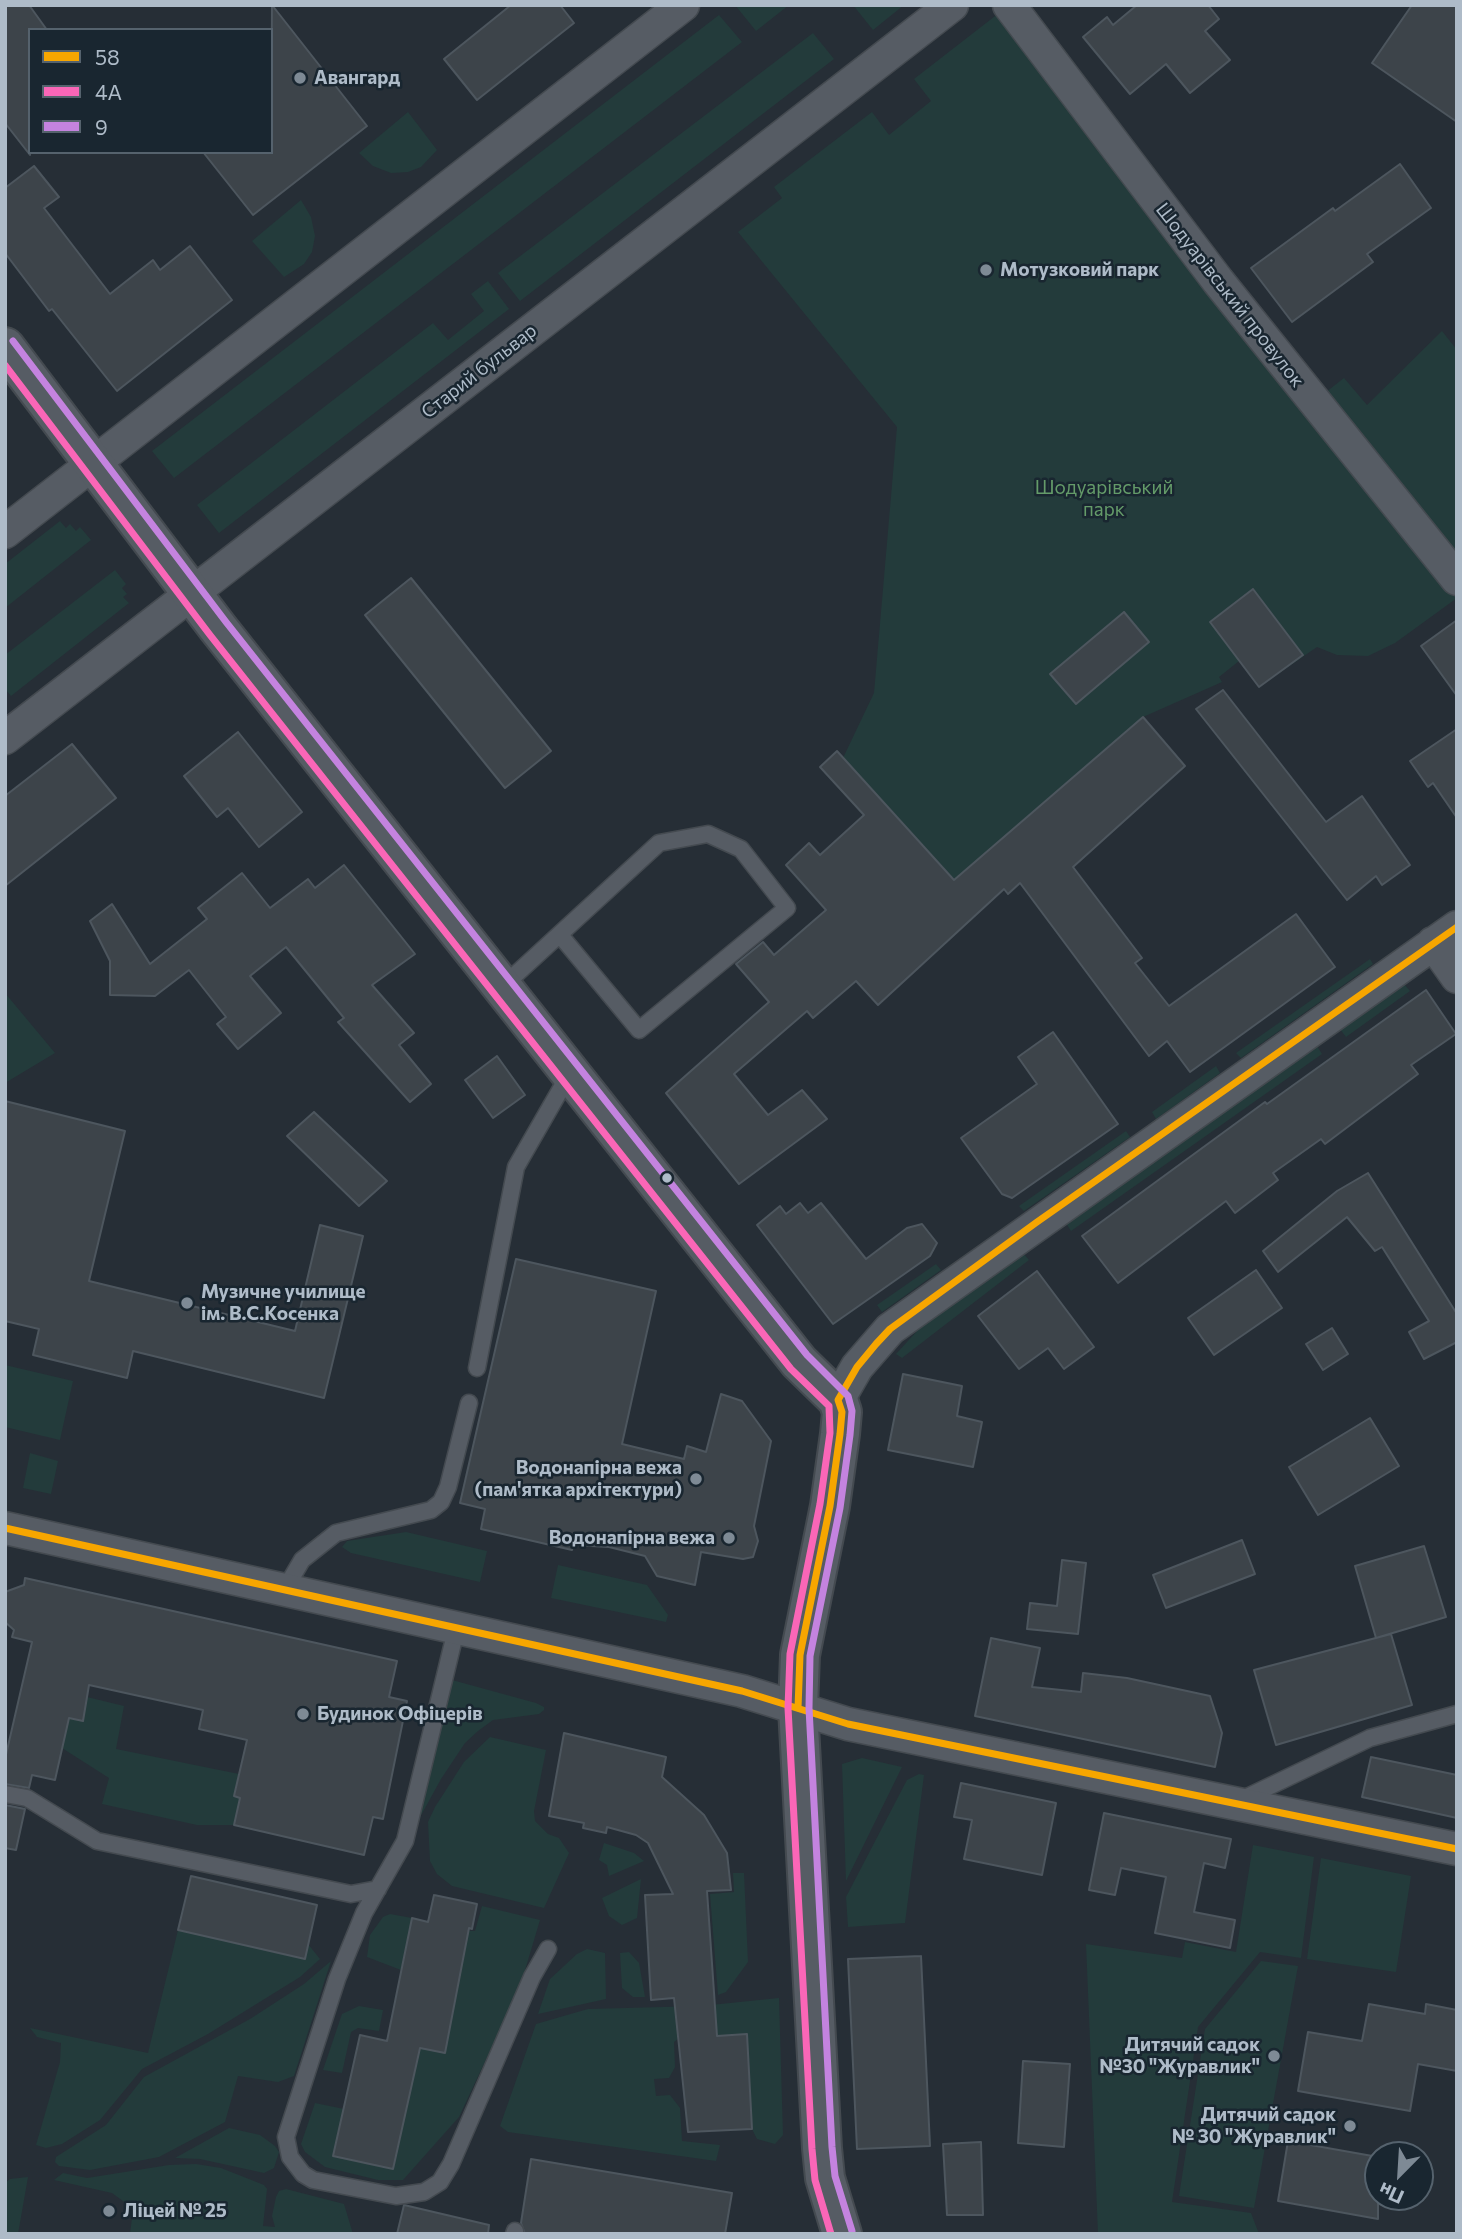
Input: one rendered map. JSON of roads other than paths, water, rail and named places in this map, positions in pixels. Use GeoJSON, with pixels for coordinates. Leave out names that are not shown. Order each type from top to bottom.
{"type":"FeatureCollection","features":[{"type":"Feature","properties":{"kind":"street"},"geometry":{"type":"LineString","coordinates":[[5,532],[683,5]]}},
{"type":"Feature","properties":{"kind":"street","name":"Старий бульвар"},"geometry":{"type":"LineString","coordinates":[[5,738],[952,5]]}},
{"type":"Feature","properties":{"kind":"street","name":"Шодуарівський провулок"},"geometry":{"type":"LineString","coordinates":[[1009,5],[1218,281],[1457,579]]}},
{"type":"Feature","properties":{"kind":"street"},"geometry":{"type":"LineString","coordinates":[[5,347],[191,593],[799,1363],[838,1401],[842,1412],[840,1434],[830,1506],[800,1655],[799,1708],[822,2148],[825,2178],[842,2234]]}},
{"type":"Feature","properties":{"kind":"street"},"geometry":{"type":"LineString","coordinates":[[838,1401],[858,1367],[890,1329],[1445,935],[1457,977]]}},
{"type":"Feature","properties":{"kind":"street"},"geometry":{"type":"LineString","coordinates":[[5,1528],[742,1690],[848,1724],[1457,1849]]}},
{"type":"Feature","properties":{"kind":"lane"},"geometry":{"type":"LineString","coordinates":[[502,987],[659,843],[708,834],[741,849],[787,908],[639,1030],[560,935]]}},
{"type":"Feature","properties":{"kind":"lane"},"geometry":{"type":"LineString","coordinates":[[477,1368],[516,1167],[570,1073]]}},
{"type":"Feature","properties":{"kind":"lane"},"geometry":{"type":"LineString","coordinates":[[285,1589],[302,1560],[336,1533],[430,1510],[441,1502],[448,1487],[469,1403]]}},
{"type":"Feature","properties":{"kind":"lane"},"geometry":{"type":"LineString","coordinates":[[457,1626],[405,1841],[377,1889],[337,1979],[286,2137],[290,2157],[303,2174],[313,2180],[396,2196],[424,2192],[440,2182],[451,2164],[532,1977],[548,1949]]}},
{"type":"Feature","properties":{"kind":"lane"},"geometry":{"type":"LineString","coordinates":[[1236,1803],[1370,1738],[1455,1710]]}},
{"type":"Feature","properties":{"kind":"lane"},"geometry":{"type":"LineString","coordinates":[[5,1794],[27,1798],[97,1841],[351,1894],[377,1889]]}},
{"type":"Feature","properties":{"kind":"place","name":"Авангард"},"geometry":{"type":"Point","coordinates":[300,78]}},
{"type":"Feature","properties":{"kind":"place","name":"Мотузковий парк"},"geometry":{"type":"Point","coordinates":[986,270]}},
{"type":"Feature","properties":{"kind":"place","name":"Музичне училище ім. В.С.Косенка"},"geometry":{"type":"Point","coordinates":[187,1303]}},
{"type":"Feature","properties":{"kind":"place","name":"Водонапірна вежа (пам'ятка архітектури)"},"geometry":{"type":"Point","coordinates":[696,1479]}},
{"type":"Feature","properties":{"kind":"place","name":"Водонапірна вежа"},"geometry":{"type":"Point","coordinates":[729,1538]}},
{"type":"Feature","properties":{"kind":"place","name":"Будинок Офіцерів"},"geometry":{"type":"Point","coordinates":[303,1714]}},
{"type":"Feature","properties":{"kind":"place","name":"Дитячий садок №30 \"Журавлик\""},"geometry":{"type":"Point","coordinates":[1274,2056]}},
{"type":"Feature","properties":{"kind":"place","name":"Дитячий садок № 30 \"Журавлик\""},"geometry":{"type":"Point","coordinates":[1350,2126]}},
{"type":"Feature","properties":{"kind":"place","name":"Ліцей № 25"},"geometry":{"type":"Point","coordinates":[109,2211]}},
{"type":"Feature","properties":{"kind":"park label","name":"Шодуарівський парк"},"geometry":{"type":"Point","coordinates":[1104,499]}}]}
